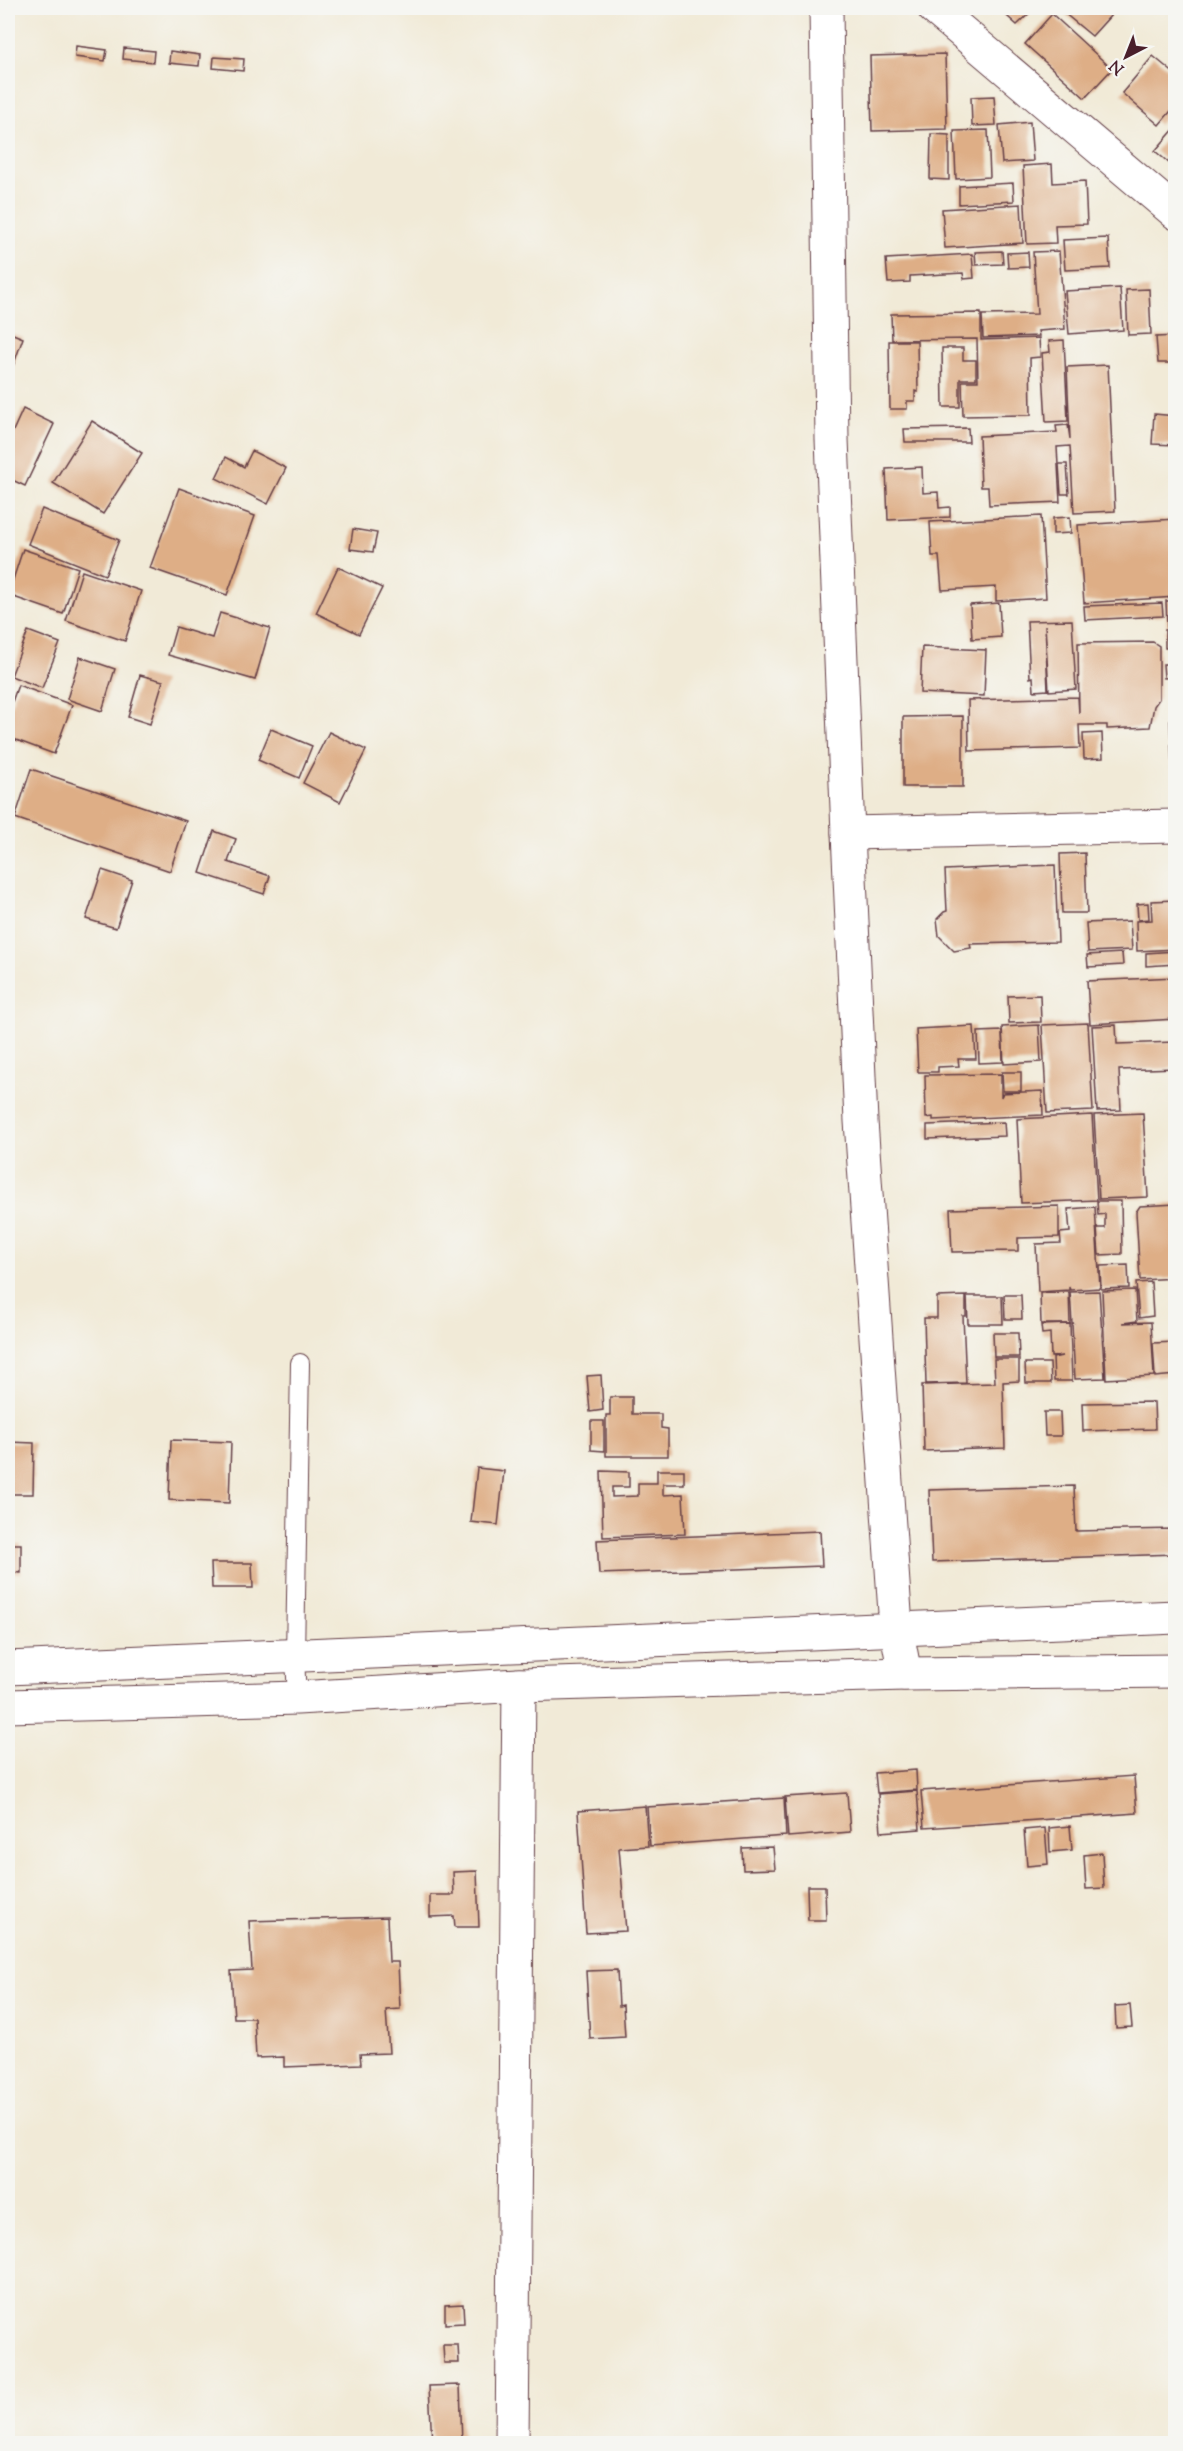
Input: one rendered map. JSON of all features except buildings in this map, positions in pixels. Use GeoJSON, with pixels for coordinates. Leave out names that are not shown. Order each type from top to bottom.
{"type":"FeatureCollection","features":[{"type":"Feature","properties":{"kind":"street"},"geometry":{"type":"LineString","coordinates":[[826,8],[832,439],[861,1121],[896,1627],[904,1674]]}},
{"type":"Feature","properties":{"kind":"street"},"geometry":{"type":"LineString","coordinates":[[934,8],[1176,213]]}},
{"type":"Feature","properties":{"kind":"street"},"geometry":{"type":"LineString","coordinates":[[848,833],[1176,826]]}},
{"type":"Feature","properties":{"kind":"street"},"geometry":{"type":"LineString","coordinates":[[8,1668],[295,1657],[896,1627],[1176,1617]]}},
{"type":"Feature","properties":{"kind":"street"},"geometry":{"type":"LineString","coordinates":[[8,1706],[297,1698],[519,1685],[904,1674],[1176,1671]]}},
{"type":"Feature","properties":{"kind":"street"},"geometry":{"type":"LineString","coordinates":[[512,2444],[519,1685]]}},
{"type":"Feature","properties":{"kind":"lane"},"geometry":{"type":"LineString","coordinates":[[297,1698],[295,1657],[300,1363]]}}]}
